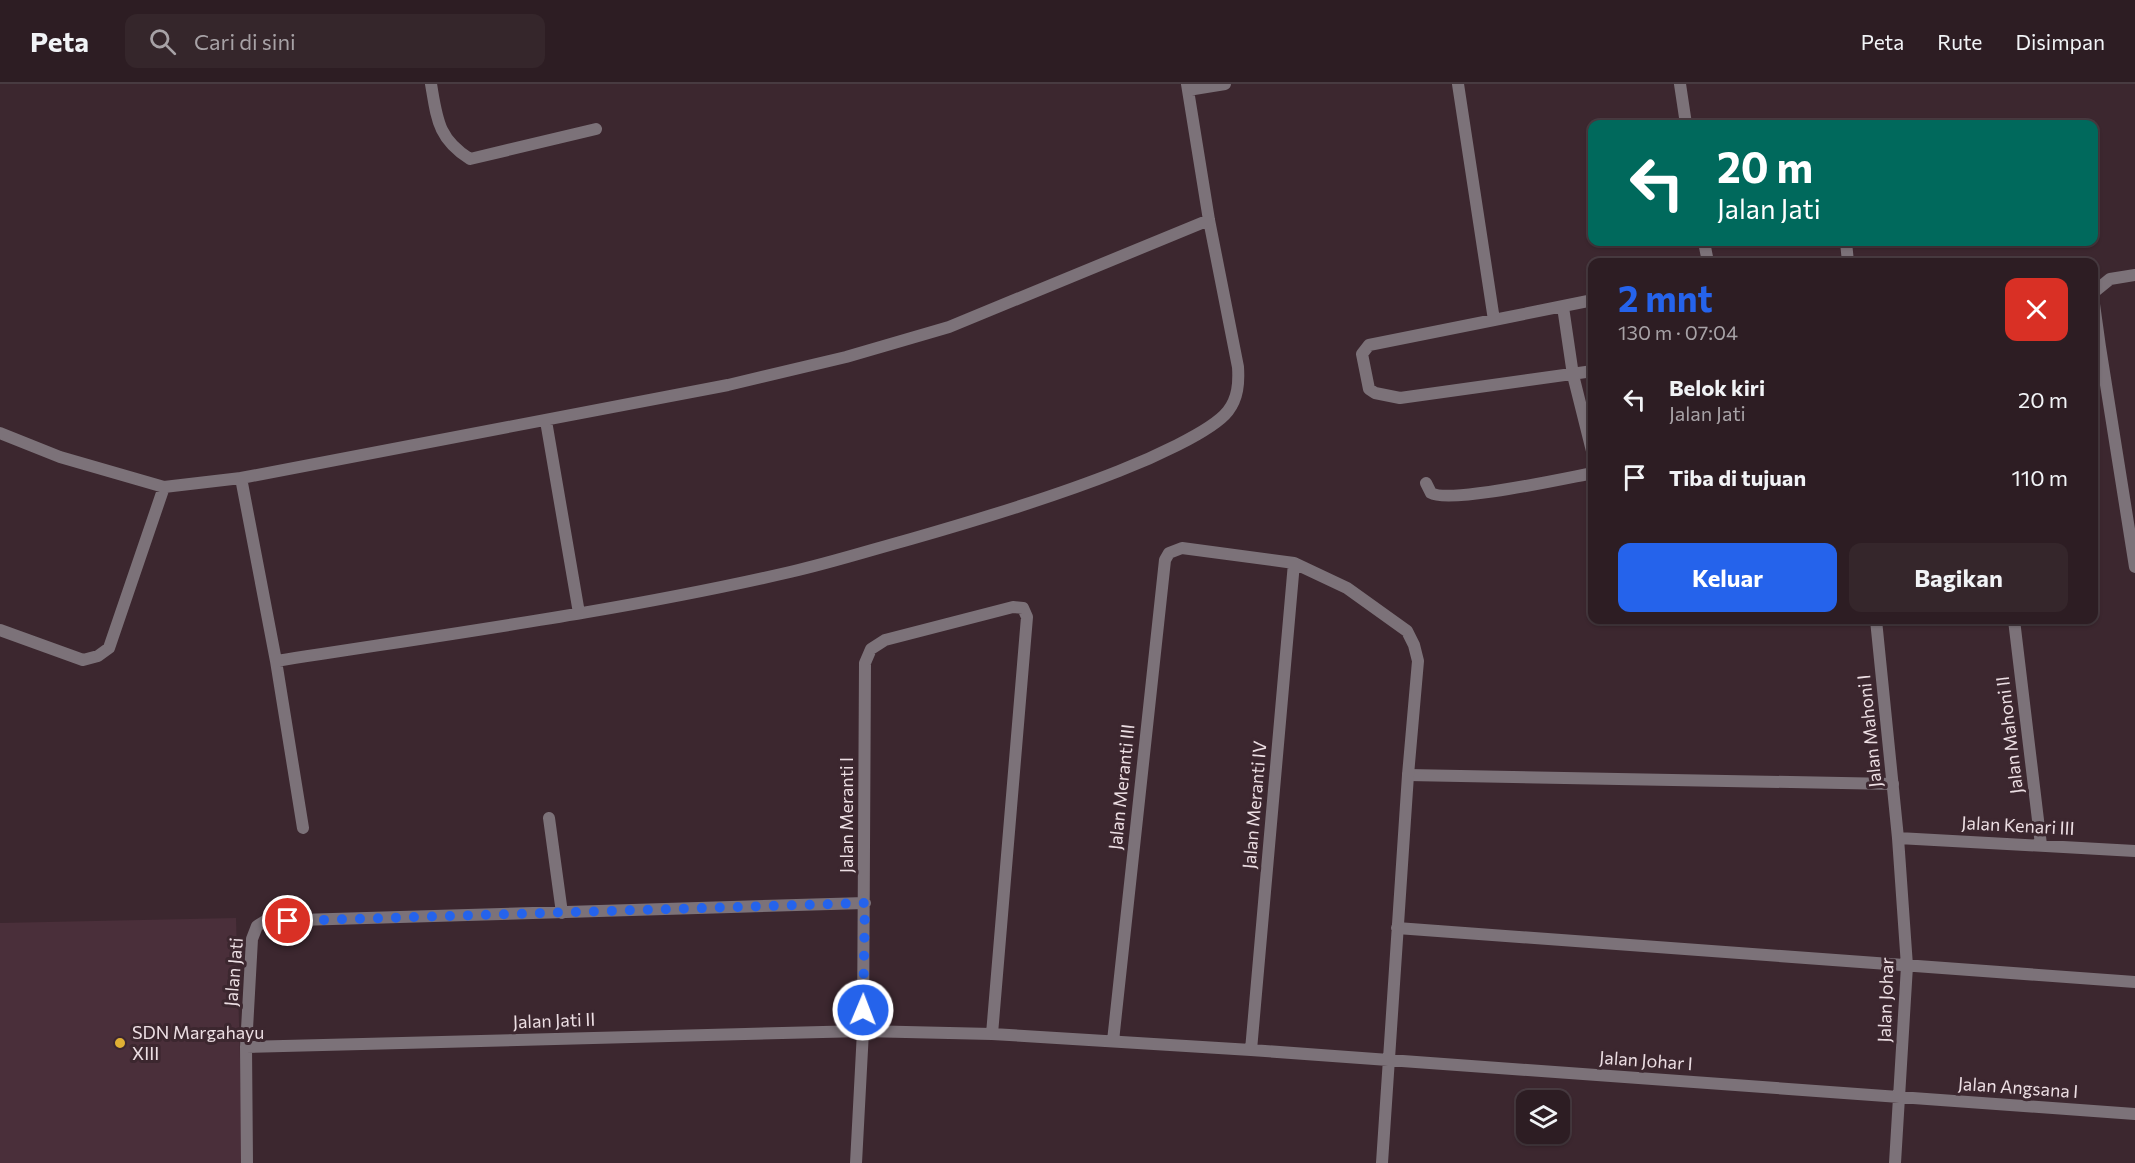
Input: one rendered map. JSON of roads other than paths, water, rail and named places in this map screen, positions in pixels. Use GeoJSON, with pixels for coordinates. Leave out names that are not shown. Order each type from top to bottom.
{"type":"FeatureCollection","features":[{"type":"Feature","properties":{"kind":"street"},"geometry":{"type":"LineString","coordinates":[[431,84],[438,124],[453,148],[471,159],[596,129]]}},
{"type":"Feature","properties":{"kind":"street"},"geometry":{"type":"LineString","coordinates":[[276,661],[579,613],[791,572],[958,525],[1110,475],[1160,455],[1216,422],[1227,412],[1239,384],[1187,87],[1225,84]]}},
{"type":"Feature","properties":{"kind":"street"},"geometry":{"type":"LineString","coordinates":[[1458,84],[1494,320]]}},
{"type":"Feature","properties":{"kind":"street"},"geometry":{"type":"LineString","coordinates":[[1680,84],[1685,120]]}},
{"type":"Feature","properties":{"kind":"street"},"geometry":{"type":"LineString","coordinates":[[0,433],[60,457],[164,488],[241,478],[728,385],[846,357],[949,327],[1209,220]]}},
{"type":"Feature","properties":{"kind":"street"},"geometry":{"type":"LineString","coordinates":[[2098,289],[2110,279],[2135,275]]}},
{"type":"Feature","properties":{"kind":"street"},"geometry":{"type":"LineString","coordinates":[[1588,301],[1369,345],[1362,354],[1369,389],[1375,393],[1400,398],[1588,372]]}},
{"type":"Feature","properties":{"kind":"street"},"geometry":{"type":"LineString","coordinates":[[1563,307],[1573,375],[1588,435]]}},
{"type":"Feature","properties":{"kind":"street"},"geometry":{"type":"LineString","coordinates":[[2098,353],[2135,567]]}},
{"type":"Feature","properties":{"kind":"street"},"geometry":{"type":"LineString","coordinates":[[546,421],[579,613]]}},
{"type":"Feature","properties":{"kind":"street"},"geometry":{"type":"LineString","coordinates":[[1426,483],[1431,493],[1440,497],[1467,495],[1588,474]]}},
{"type":"Feature","properties":{"kind":"street"},"geometry":{"type":"LineString","coordinates":[[241,478],[276,661],[303,828]]}},
{"type":"Feature","properties":{"kind":"street"},"geometry":{"type":"LineString","coordinates":[[0,630],[83,660],[98,656],[109,648],[164,488]]}},
{"type":"Feature","properties":{"kind":"street","name":"Jalan Meranti III"},"geometry":{"type":"LineString","coordinates":[[1113,1041],[1164,560],[1169,553],[1182,548],[1294,563]]}},
{"type":"Feature","properties":{"kind":"street"},"geometry":{"type":"LineString","coordinates":[[1294,563],[1347,588],[1407,631],[1418,661],[1397,928],[1382,1163]]}},
{"type":"Feature","properties":{"kind":"street","name":"Jalan Meranti IV"},"geometry":{"type":"LineString","coordinates":[[1251,1050],[1294,563]]}},
{"type":"Feature","properties":{"kind":"street","name":"Jalan Meranti I"},"geometry":{"type":"LineString","coordinates":[[856,1163],[863,1031],[866,663],[871,649],[885,640],[1013,607],[1023,608],[1027,617],[992,1034]]}},
{"type":"Feature","properties":{"kind":"street","name":"Jalan Mahoni I"},"geometry":{"type":"LineString","coordinates":[[1876,624],[1898,838]]}},
{"type":"Feature","properties":{"kind":"street","name":"Jalan Mahoni II"},"geometry":{"type":"LineString","coordinates":[[2014,624],[2041,845]]}},
{"type":"Feature","properties":{"kind":"street"},"geometry":{"type":"LineString","coordinates":[[1408,775],[1893,784]]}},
{"type":"Feature","properties":{"kind":"street"},"geometry":{"type":"LineString","coordinates":[[549,818],[562,914]]}},
{"type":"Feature","properties":{"kind":"street","name":"Jalan Kenari III"},"geometry":{"type":"LineString","coordinates":[[1898,838],[2135,850]]}},
{"type":"Feature","properties":{"kind":"street","name":"Jalan Johar"},"geometry":{"type":"LineString","coordinates":[[1895,1163],[1907,966],[1898,838]]}},
{"type":"Feature","properties":{"kind":"street","name":"Jalan Jati"},"geometry":{"type":"LineString","coordinates":[[247,1163],[246,1047],[252,939],[257,926],[265,921],[562,914],[865,903]]}},
{"type":"Feature","properties":{"kind":"street"},"geometry":{"type":"LineString","coordinates":[[1397,928],[2135,982]]}},
{"type":"Feature","properties":{"kind":"street","name":"Jalan Jati II"},"geometry":{"type":"LineString","coordinates":[[246,1047],[863,1031],[992,1034],[1113,1041]]}},
{"type":"Feature","properties":{"kind":"street","name":"Jalan Johar I"},"geometry":{"type":"LineString","coordinates":[[1113,1041],[1899,1098]]}},
{"type":"Feature","properties":{"kind":"street","name":"Jalan Angsana I"},"geometry":{"type":"LineString","coordinates":[[1899,1098],[2135,1114]]}},
{"type":"Feature","properties":{"kind":"place","name":"SDN Margahayu XIII"},"geometry":{"type":"Point","coordinates":[120,1043]}}]}
